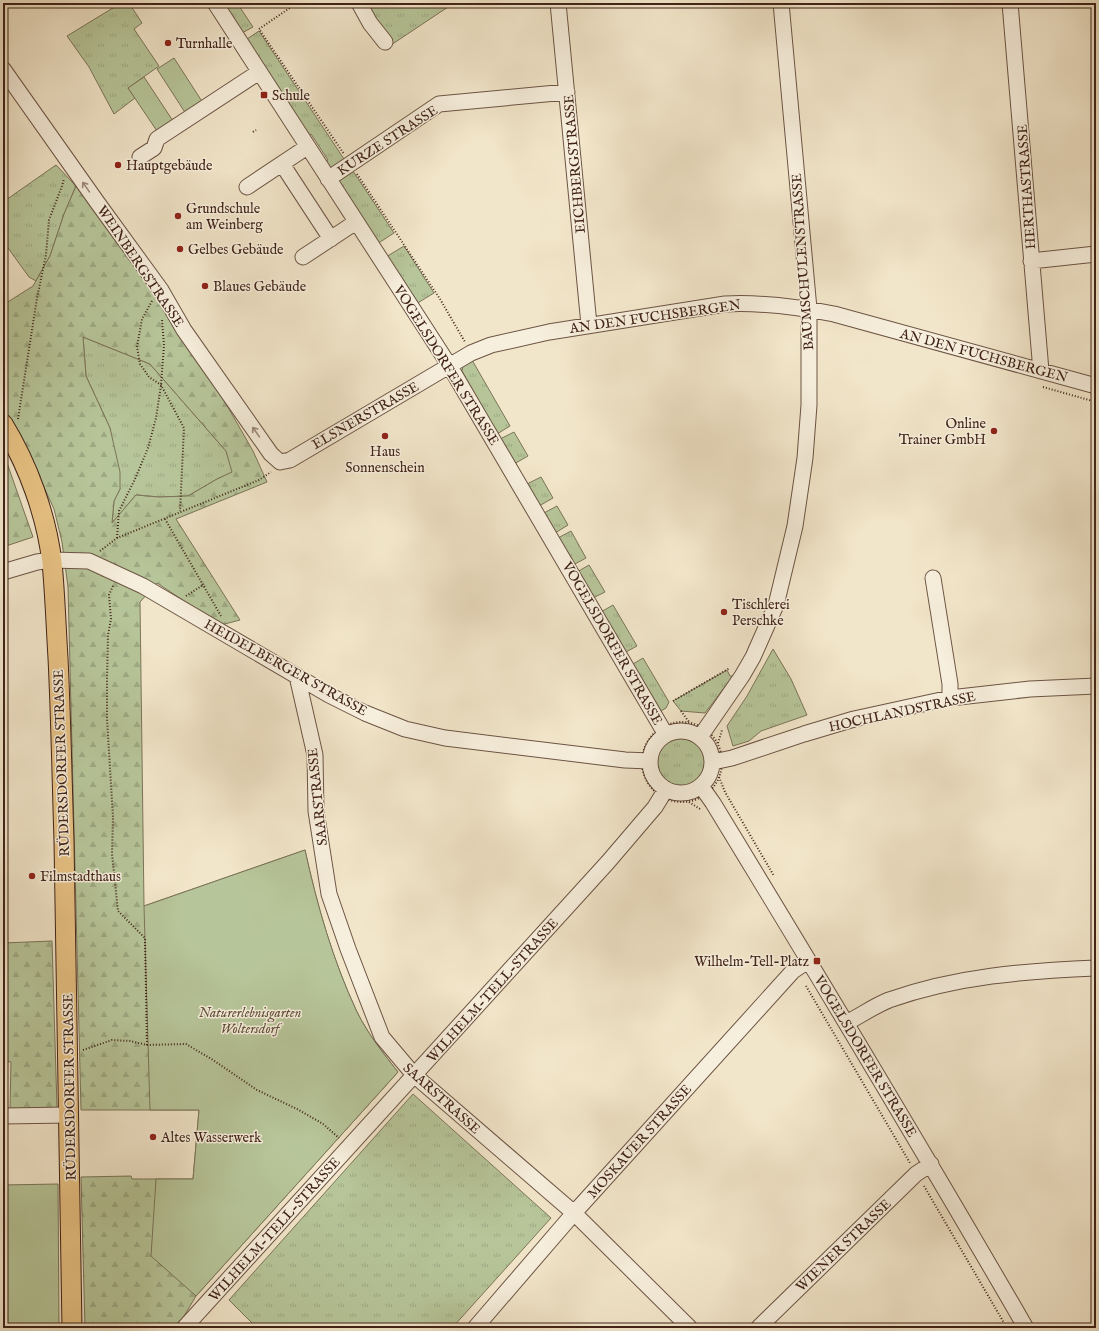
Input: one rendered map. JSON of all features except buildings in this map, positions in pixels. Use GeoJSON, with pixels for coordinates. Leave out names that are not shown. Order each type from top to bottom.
{"type":"FeatureCollection","features":[{"type":"Feature","properties":{"kind":"main road","name":"RÜDERSDORFER STRASSE"},"geometry":{"type":"LineString","coordinates":[[7,430],[33,486],[44,523],[51,560],[60,686],[72,1328]]}},
{"type":"Feature","properties":{"kind":"street","name":"VOGELSDORFER STRASSE"},"geometry":{"type":"LineString","coordinates":[[215,3],[307,147],[450,365],[664,731]]}},
{"type":"Feature","properties":{"kind":"street"},"geometry":{"type":"LineString","coordinates":[[359,3],[370,23],[385,42]]}},
{"type":"Feature","properties":{"kind":"street","name":"EICHBERGSTRASSE"},"geometry":{"type":"LineString","coordinates":[[558,3],[589,325]]}},
{"type":"Feature","properties":{"kind":"street","name":"BAUMSCHULENSTRASSE"},"geometry":{"type":"LineString","coordinates":[[703,733],[742,676],[753,657],[776,605],[795,526],[805,458],[809,405],[809,309],[781,3]]}},
{"type":"Feature","properties":{"kind":"street","name":"HERTHASTRASSE"},"geometry":{"type":"LineString","coordinates":[[1010,3],[1031,260],[1042,371]]}},
{"type":"Feature","properties":{"kind":"street","name":"WEINBERGSTRASSE"},"geometry":{"type":"LineString","coordinates":[[3,69],[161,290],[184,330],[271,454],[280,462]]}},
{"type":"Feature","properties":{"kind":"street"},"geometry":{"type":"LineString","coordinates":[[140,157],[154,148],[157,139],[259,72]]}},
{"type":"Feature","properties":{"kind":"street","name":"KURZE STRASSE"},"geometry":{"type":"LineString","coordinates":[[328,179],[439,104],[567,92]]}},
{"type":"Feature","properties":{"kind":"street"},"geometry":{"type":"LineString","coordinates":[[247,187],[307,147]]}},
{"type":"Feature","properties":{"kind":"street"},"geometry":{"type":"LineString","coordinates":[[282,164],[331,239]]}},
{"type":"Feature","properties":{"kind":"street"},"geometry":{"type":"LineString","coordinates":[[303,257],[356,222]]}},
{"type":"Feature","properties":{"kind":"street"},"geometry":{"type":"LineString","coordinates":[[1031,260],[1096,254]]}},
{"type":"Feature","properties":{"kind":"street","name":"AN DEN FUCHSBERGEN"},"geometry":{"type":"LineString","coordinates":[[450,365],[471,353],[491,345],[527,337],[589,325],[725,304],[748,303],[809,309],[834,314],[1096,386]]}},
{"type":"Feature","properties":{"kind":"street","name":"ELSNERSTRASSE"},"geometry":{"type":"LineString","coordinates":[[280,462],[290,460],[450,365]]}},
{"type":"Feature","properties":{"kind":"street","name":"HEIDELBERGER STRASSE"},"geometry":{"type":"LineString","coordinates":[[3,572],[37,562],[51,560],[89,561],[143,586],[329,695],[365,713],[405,729],[446,738],[646,761]]}},
{"type":"Feature","properties":{"kind":"street"},"geometry":{"type":"LineString","coordinates":[[933,578],[950,684],[950,698]]}},
{"type":"Feature","properties":{"kind":"street","name":"SAARSTRASSE"},"geometry":{"type":"LineString","coordinates":[[297,676],[315,755],[316,811],[329,894],[348,949],[382,1037],[415,1075],[574,1213],[690,1328]]}},
{"type":"Feature","properties":{"kind":"street","name":"HOCHLANDSTRASSE"},"geometry":{"type":"LineString","coordinates":[[717,762],[854,719],[950,698],[1030,689],[1096,686]]}},
{"type":"Feature","properties":{"kind":"street"},"geometry":{"type":"LineString","coordinates":[[683,730],[703,733],[717,762],[707,780],[704,790],[684,793],[664,793],[646,761],[654,746],[664,731],[683,730]]}},
{"type":"Feature","properties":{"kind":"street","name":"VOGELSDORFER STRASSE"},"geometry":{"type":"LineString","coordinates":[[704,790],[802,964],[846,1023],[931,1164],[1026,1328]]}},
{"type":"Feature","properties":{"kind":"street","name":"WILHELM-TELL-STRASSE"},"geometry":{"type":"LineString","coordinates":[[184,1328],[608,862],[655,807],[664,793]]}},
{"type":"Feature","properties":{"kind":"street","name":"MOSKAUER STRASSE"},"geometry":{"type":"LineString","coordinates":[[476,1328],[574,1213],[802,964]]}},
{"type":"Feature","properties":{"kind":"street"},"geometry":{"type":"LineString","coordinates":[[846,1023],[888,1001],[939,985],[987,976],[1038,970],[1096,968]]}},
{"type":"Feature","properties":{"kind":"street"},"geometry":{"type":"LineString","coordinates":[[3,1116],[69,1115]]}},
{"type":"Feature","properties":{"kind":"street","name":"WIENER STRASSE"},"geometry":{"type":"LineString","coordinates":[[758,1328],[916,1174],[931,1164]]}},
{"type":"Feature","properties":{"kind":"path"},"geometry":{"type":"LineString","coordinates":[[297,3],[259,29],[440,299],[471,353]]}},
{"type":"Feature","properties":{"kind":"path"},"geometry":{"type":"LineString","coordinates":[[7,430],[17,424],[37,298],[46,255],[49,220],[62,186],[67,160]]}},
{"type":"Feature","properties":{"kind":"path"},"geometry":{"type":"LineString","coordinates":[[161,290],[150,304],[142,319],[137,347],[140,364],[149,377],[161,384],[184,428],[180,512]]}},
{"type":"Feature","properties":{"kind":"path"},"geometry":{"type":"LineString","coordinates":[[117,538],[119,511],[136,479],[148,448],[156,418],[161,384],[164,345],[161,316]]}},
{"type":"Feature","properties":{"kind":"path"},"geometry":{"type":"LineString","coordinates":[[89,561],[101,549],[117,538],[259,480],[274,470],[280,462]]}},
{"type":"Feature","properties":{"kind":"path"},"geometry":{"type":"LineString","coordinates":[[165,518],[223,619]]}},
{"type":"Feature","properties":{"kind":"path"},"geometry":{"type":"LineString","coordinates":[[118,574],[109,595],[110,619],[107,679],[107,719],[113,817],[112,854],[118,911],[145,938],[147,1045]]}},
{"type":"Feature","properties":{"kind":"path"},"geometry":{"type":"LineString","coordinates":[[173,604],[203,585]]}},
{"type":"Feature","properties":{"kind":"path"},"geometry":{"type":"LineString","coordinates":[[673,701],[733,666]]}},
{"type":"Feature","properties":{"kind":"path"},"geometry":{"type":"LineString","coordinates":[[680,711],[689,722]]}},
{"type":"Feature","properties":{"kind":"path"},"geometry":{"type":"LineString","coordinates":[[718,742],[703,733],[697,724],[689,722],[679,721],[664,731],[654,732],[646,743],[644,775],[648,784],[654,791],[664,793],[675,802],[688,802],[698,799],[704,790],[711,790],[719,777]]}},
{"type":"Feature","properties":{"kind":"path"},"geometry":{"type":"LineString","coordinates":[[723,728],[718,742],[722,754],[717,762],[719,777],[723,788]]}},
{"type":"Feature","properties":{"kind":"path"},"geometry":{"type":"LineString","coordinates":[[688,802],[702,811]]}},
{"type":"Feature","properties":{"kind":"path"},"geometry":{"type":"LineString","coordinates":[[802,964],[916,1174],[1007,1328]]}},
{"type":"Feature","properties":{"kind":"path"},"geometry":{"type":"LineString","coordinates":[[68,1055],[112,1040],[130,1041],[147,1045],[186,1044],[213,1060],[257,1090],[297,1109],[323,1124],[343,1142]]}},
{"type":"Feature","properties":{"kind":"green space"},"geometry":{"type":"Polygon","coordinates":[[[121,3],[129,3],[142,23],[134,29],[159,66],[128,88],[135,98],[114,114],[89,67],[67,36],[121,3]]]}},
{"type":"Feature","properties":{"kind":"green space"},"geometry":{"type":"Polygon","coordinates":[[[220,3],[237,3],[253,27],[240,34],[220,3]]]}},
{"type":"Feature","properties":{"kind":"green space"},"geometry":{"type":"Polygon","coordinates":[[[363,3],[486,3],[448,7],[391,45],[363,3]]]}},
{"type":"Feature","properties":{"kind":"green space"},"geometry":{"type":"Polygon","coordinates":[[[259,31],[344,159],[330,169],[325,162],[328,160],[311,134],[307,136],[244,41],[259,31]]]}},
{"type":"Feature","properties":{"kind":"green space"},"geometry":{"type":"Polygon","coordinates":[[[174,58],[205,106],[188,117],[157,69],[174,58]]]}},
{"type":"Feature","properties":{"kind":"green space"},"geometry":{"type":"Polygon","coordinates":[[[144,77],[175,124],[159,134],[128,88],[144,77]]]}},
{"type":"Feature","properties":{"kind":"green space"},"geometry":{"type":"Polygon","coordinates":[[[56,165],[76,186],[64,214],[50,256],[36,281],[29,277],[3,241],[3,202],[56,165]]]}},
{"type":"Feature","properties":{"kind":"green space"},"geometry":{"type":"Polygon","coordinates":[[[353,171],[394,233],[377,244],[336,182],[353,171]]]}},
{"type":"Feature","properties":{"kind":"green space"},"geometry":{"type":"Polygon","coordinates":[[[76,186],[141,276],[217,388],[253,451],[267,482],[176,519],[240,620],[221,625],[157,583],[140,602],[144,906],[305,850],[326,932],[348,993],[366,1028],[398,1072],[196,1296],[177,1328],[85,1328],[81,1177],[131,1176],[132,1179],[193,1179],[199,1110],[81,1110],[68,587],[62,542],[54,509],[20,435],[3,411],[3,305],[33,286],[50,256],[64,214],[76,186]],[[83,337],[86,376],[110,428],[120,472],[120,489],[114,501],[112,523],[136,495],[159,497],[188,496],[232,472],[226,451],[150,364],[83,337]]]}},
{"type":"Feature","properties":{"kind":"green space"},"geometry":{"type":"Polygon","coordinates":[[[404,246],[434,293],[416,304],[386,257],[404,246]]]}},
{"type":"Feature","properties":{"kind":"green space"},"geometry":{"type":"Polygon","coordinates":[[[83,337],[150,364],[226,451],[233,472],[217,479],[188,496],[159,497],[136,495],[112,523],[114,501],[120,489],[110,428],[86,376],[83,337]]]}},
{"type":"Feature","properties":{"kind":"green space"},"geometry":{"type":"Polygon","coordinates":[[[472,360],[510,426],[497,434],[462,371],[463,365],[472,360]]]}},
{"type":"Feature","properties":{"kind":"green space"},"geometry":{"type":"Polygon","coordinates":[[[514,432],[528,456],[514,464],[500,439],[514,432]]]}},
{"type":"Feature","properties":{"kind":"green space"},"geometry":{"type":"Polygon","coordinates":[[[3,456],[6,460],[33,537],[3,547],[3,456]]]}},
{"type":"Feature","properties":{"kind":"green space"},"geometry":{"type":"Polygon","coordinates":[[[541,477],[553,498],[539,506],[527,484],[541,477]]]}},
{"type":"Feature","properties":{"kind":"green space"},"geometry":{"type":"Polygon","coordinates":[[[557,506],[568,525],[555,533],[544,513],[557,506]]]}},
{"type":"Feature","properties":{"kind":"green space"},"geometry":{"type":"Polygon","coordinates":[[[571,531],[586,558],[573,565],[558,538],[571,531]]]}},
{"type":"Feature","properties":{"kind":"green space"},"geometry":{"type":"Polygon","coordinates":[[[589,565],[605,592],[593,598],[577,572],[589,565]]]}},
{"type":"Feature","properties":{"kind":"green space"},"geometry":{"type":"Polygon","coordinates":[[[613,605],[637,646],[624,653],[601,612],[613,605]]]}},
{"type":"Feature","properties":{"kind":"green space"},"geometry":{"type":"Polygon","coordinates":[[[773,649],[791,679],[807,715],[761,731],[749,741],[733,746],[727,726],[747,696],[773,649]]]}},
{"type":"Feature","properties":{"kind":"green space"},"geometry":{"type":"Polygon","coordinates":[[[643,658],[669,702],[666,708],[661,711],[633,664],[643,658]]]}},
{"type":"Feature","properties":{"kind":"green space"},"geometry":{"type":"Polygon","coordinates":[[[727,670],[730,676],[733,676],[705,713],[681,711],[673,701],[727,670]]]}},
{"type":"Feature","properties":{"kind":"green space"},"geometry":{"type":"Polygon","coordinates":[[[681,738],[690,740],[698,745],[703,753],[705,762],[703,771],[698,779],[690,784],[681,786],[672,784],[664,779],[659,771],[657,762],[659,753],[664,745],[672,740],[681,738]]]}},
{"type":"Feature","properties":{"kind":"green space","name":"Naturerlebnisgarten Woltersdorf"},"geometry":{"type":"Polygon","coordinates":[[[305,850],[326,932],[348,993],[366,1028],[398,1072],[196,1296],[151,1256],[156,1179],[193,1179],[199,1110],[150,1110],[144,906],[305,850]]]}},
{"type":"Feature","properties":{"kind":"green space"},"geometry":{"type":"Polygon","coordinates":[[[52,941],[57,1108],[10,1110],[11,1062],[3,1061],[3,943],[52,941]]]}},
{"type":"Feature","properties":{"kind":"green space"},"geometry":{"type":"Polygon","coordinates":[[[413,1094],[551,1218],[452,1328],[257,1328],[229,1300],[413,1094]]]}},
{"type":"Feature","properties":{"kind":"green space"},"geometry":{"type":"Polygon","coordinates":[[[58,1184],[59,1328],[3,1328],[3,1185],[58,1184]]]}},
{"type":"Feature","properties":{"kind":"place","name":"Turnhalle"},"geometry":{"type":"Point","coordinates":[168,43]}},
{"type":"Feature","properties":{"kind":"place","name":"Schule"},"geometry":{"type":"Point","coordinates":[264,95]}},
{"type":"Feature","properties":{"kind":"place","name":"Hauptgebäude"},"geometry":{"type":"Point","coordinates":[118,165]}},
{"type":"Feature","properties":{"kind":"place","name":"Grundschule am Weinberg"},"geometry":{"type":"Point","coordinates":[178,216]}},
{"type":"Feature","properties":{"kind":"place","name":"Gelbes Gebäude"},"geometry":{"type":"Point","coordinates":[180,249]}},
{"type":"Feature","properties":{"kind":"place","name":"Blaues Gebäude"},"geometry":{"type":"Point","coordinates":[205,286]}},
{"type":"Feature","properties":{"kind":"place","name":"Online Trainer GmbH"},"geometry":{"type":"Point","coordinates":[994,431]}},
{"type":"Feature","properties":{"kind":"place","name":"Haus Sonnenschein"},"geometry":{"type":"Point","coordinates":[385,436]}},
{"type":"Feature","properties":{"kind":"place","name":"Tischlerei Perschke"},"geometry":{"type":"Point","coordinates":[724,612]}},
{"type":"Feature","properties":{"kind":"place","name":"Filmstadthaus"},"geometry":{"type":"Point","coordinates":[32,876]}},
{"type":"Feature","properties":{"kind":"place","name":"Wilhelm-Tell-Platz"},"geometry":{"type":"Point","coordinates":[817,961]}},
{"type":"Feature","properties":{"kind":"place","name":"Altes Wasserwerk"},"geometry":{"type":"Point","coordinates":[153,1137]}}]}
